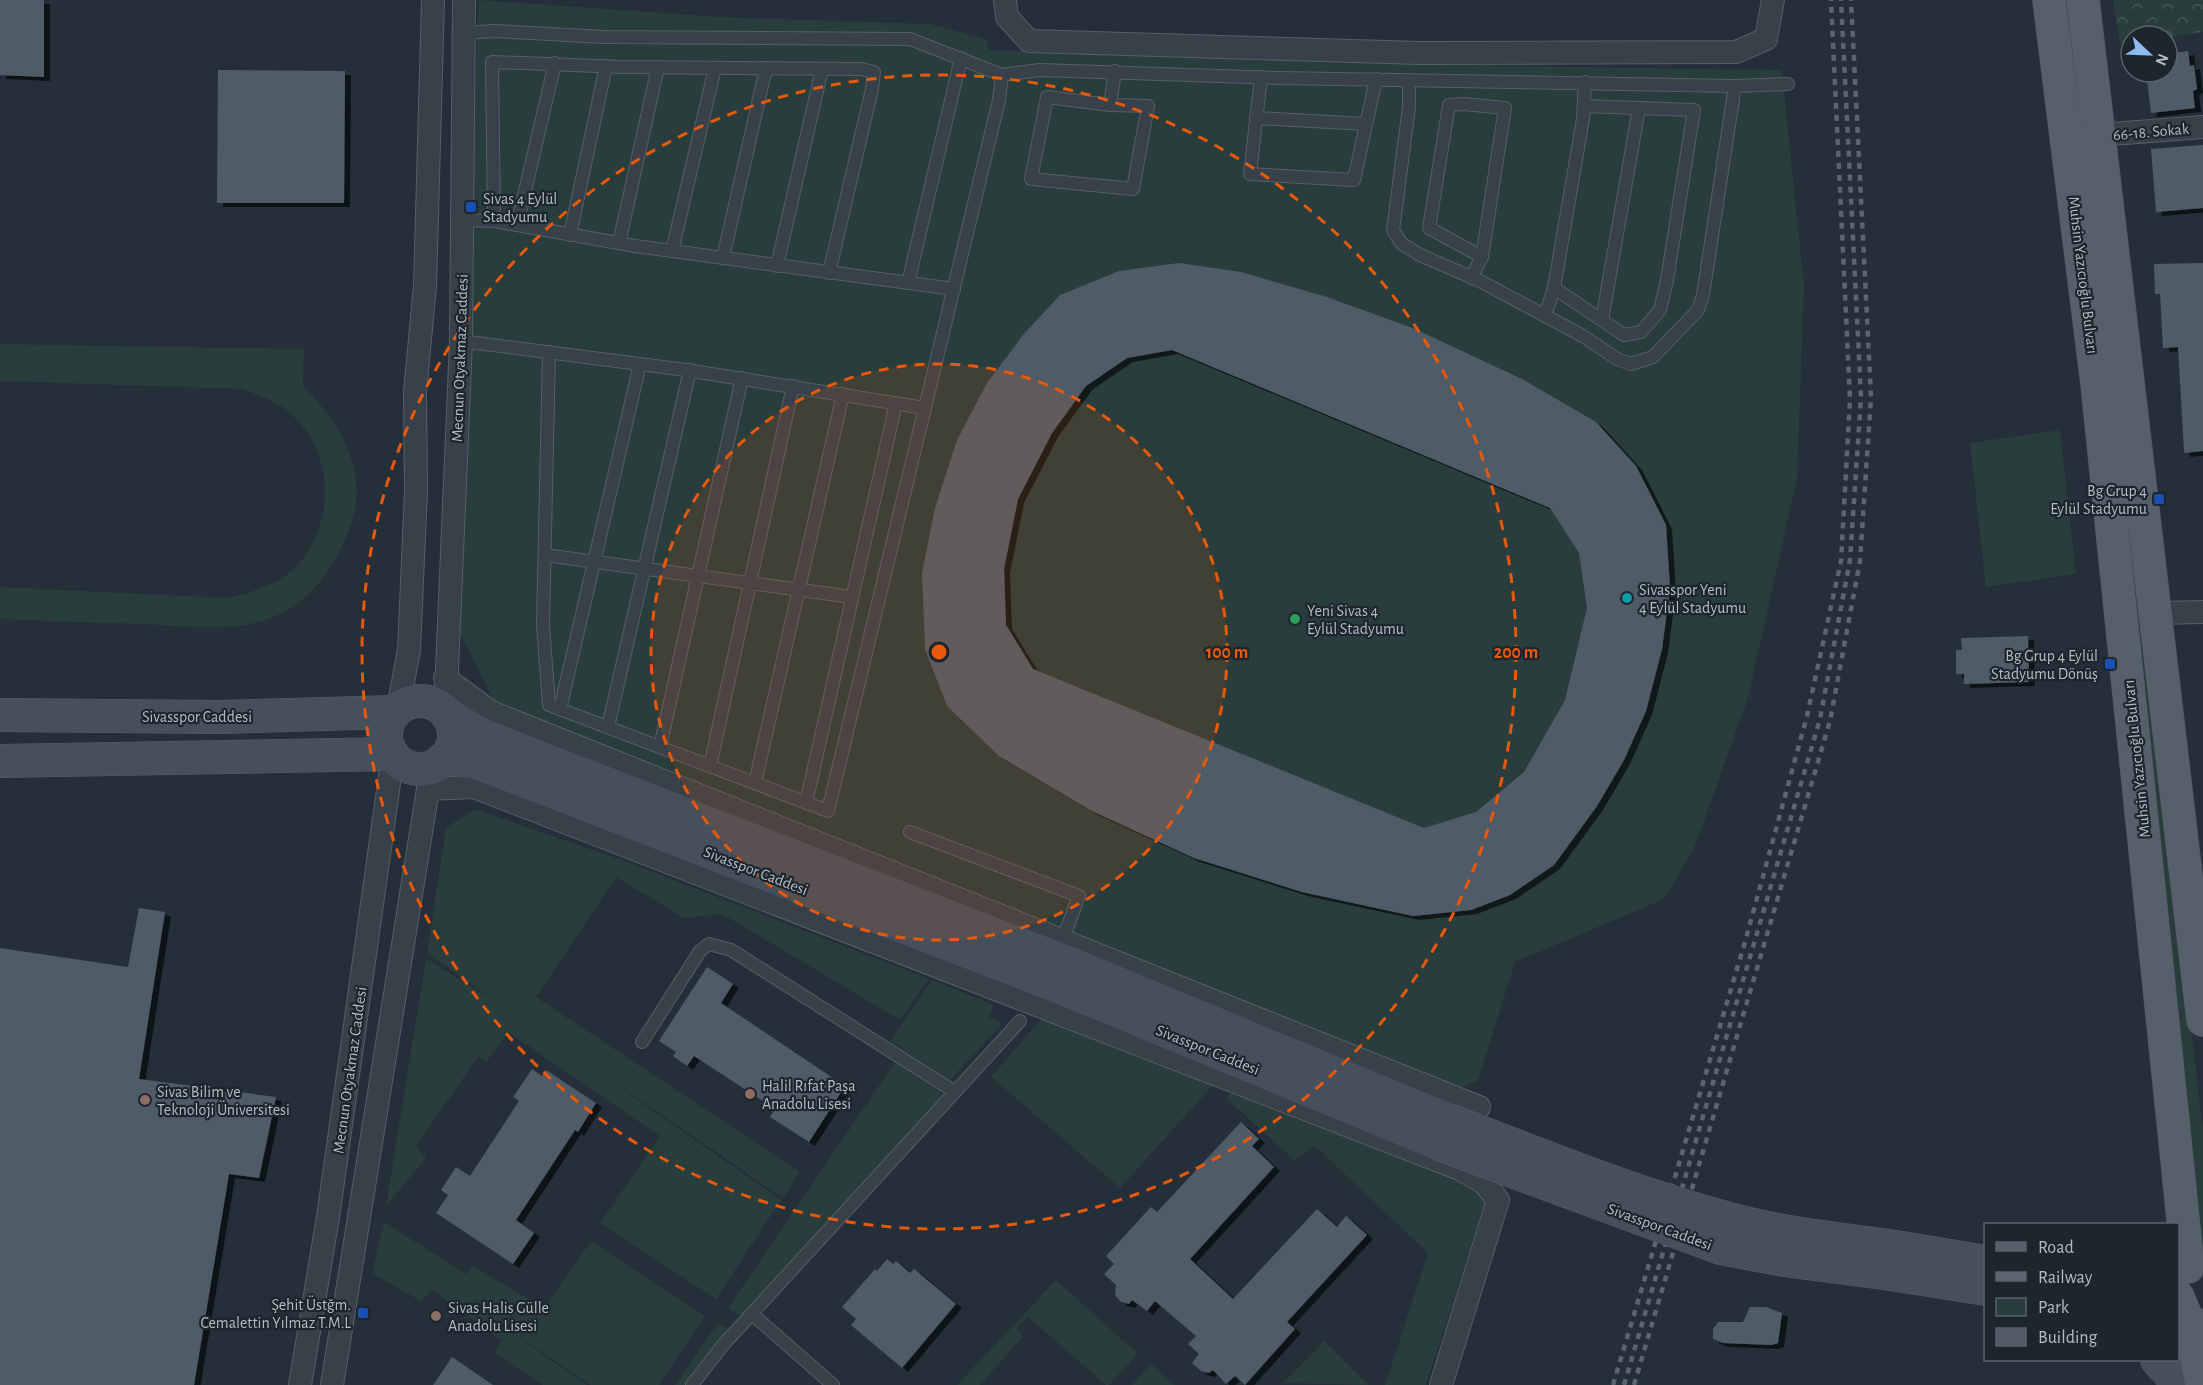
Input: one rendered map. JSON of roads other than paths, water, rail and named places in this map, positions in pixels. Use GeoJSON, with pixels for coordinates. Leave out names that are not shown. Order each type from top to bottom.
{"type":"FeatureCollection","features":[{"type":"Feature","properties":{"kind":"main road","name":"Muhsin Yazıcıoğlu Bulvarı"},"geometry":{"type":"LineString","coordinates":[[2049,0],[2097,384],[2180,1178],[2186,1294],[2202,1385]]}},
{"type":"Feature","properties":{"kind":"main road","name":"Muhsin Yazıcıoğlu Bulvarı"},"geometry":{"type":"LineString","coordinates":[[2083,0],[2157,613],[2203,1020]]}},
{"type":"Feature","properties":{"kind":"street"},"geometry":{"type":"LineString","coordinates":[[433,0],[425,286],[415,392],[416,491],[409,650],[396,711],[386,733],[392,754],[401,763],[418,769],[436,770],[494,795],[1460,1169],[1484,1183],[1498,1200],[1441,1385]]}},
{"type":"Feature","properties":{"kind":"street","name":"Mecnun Otyakmaz Caddesi"},"geometry":{"type":"LineString","coordinates":[[448,716],[445,678],[461,341],[464,0]]}},
{"type":"Feature","properties":{"kind":"street"},"geometry":{"type":"LineString","coordinates":[[1005,0],[1007,17],[1029,41],[1432,53],[1736,52],[1766,39],[1773,0]]}},
{"type":"Feature","properties":{"kind":"street","name":"66-18. Sokak"},"geometry":{"type":"LineString","coordinates":[[2099,135],[2203,127]]}},
{"type":"Feature","properties":{"kind":"street"},"geometry":{"type":"LineString","coordinates":[[2157,613],[2203,612]]}},
{"type":"Feature","properties":{"kind":"street"},"geometry":{"type":"LineString","coordinates":[[445,678],[491,712],[1479,1107]]}},
{"type":"Feature","properties":{"kind":"street"},"geometry":{"type":"LineString","coordinates":[[396,711],[414,701],[425,701],[436,705],[448,716],[453,739],[436,770]]}},
{"type":"Feature","properties":{"kind":"street","name":"Sivasspor Caddesi"},"geometry":{"type":"LineString","coordinates":[[0,715],[220,717],[396,711]]}},
{"type":"Feature","properties":{"kind":"street","name":"Sivasspor Caddesi"},"geometry":{"type":"LineString","coordinates":[[448,716],[485,736],[1071,964],[1444,1132],[1721,1248],[1784,1260],[1984,1262]]}},
{"type":"Feature","properties":{"kind":"street"},"geometry":{"type":"LineString","coordinates":[[0,761],[392,754]]}},
{"type":"Feature","properties":{"kind":"street","name":"Mecnun Otyakmaz Caddesi"},"geometry":{"type":"LineString","coordinates":[[300,1385],[328,1218],[392,754]]}},
{"type":"Feature","properties":{"kind":"street","name":"Sivasspor Caddesi"},"geometry":{"type":"LineString","coordinates":[[436,770],[473,761],[1444,1132]]}},
{"type":"Feature","properties":{"kind":"street","name":"Mecnun Otyakmaz Caddesi"},"geometry":{"type":"LineString","coordinates":[[332,1385],[436,770]]}},
{"type":"Feature","properties":{"kind":"street"},"geometry":{"type":"LineString","coordinates":[[2166,1223],[2180,1178]]}},
{"type":"Feature","properties":{"kind":"street","name":"Sivasspor Caddesi"},"geometry":{"type":"LineString","coordinates":[[1893,1261],[1984,1288]]}},
{"type":"Feature","properties":{"kind":"street"},"geometry":{"type":"LineString","coordinates":[[2159,1361],[2180,1385]]}},
{"type":"Feature","properties":{"kind":"lane"},"geometry":{"type":"LineString","coordinates":[[464,33],[494,31],[604,37],[910,39],[1002,75],[1040,70],[1409,80],[1735,86],[1788,84]]}},
{"type":"Feature","properties":{"kind":"lane"},"geometry":{"type":"LineString","coordinates":[[908,283],[961,58]]}},
{"type":"Feature","properties":{"kind":"lane"},"geometry":{"type":"LineString","coordinates":[[494,221],[490,83],[492,62],[658,67],[861,69],[874,72],[829,273]]}},
{"type":"Feature","properties":{"kind":"lane"},"geometry":{"type":"LineString","coordinates":[[517,225],[555,63]]}},
{"type":"Feature","properties":{"kind":"lane"},"geometry":{"type":"LineString","coordinates":[[570,235],[606,66]]}},
{"type":"Feature","properties":{"kind":"lane"},"geometry":{"type":"LineString","coordinates":[[619,243],[658,67]]}},
{"type":"Feature","properties":{"kind":"lane"},"geometry":{"type":"LineString","coordinates":[[672,251],[715,68]]}},
{"type":"Feature","properties":{"kind":"lane"},"geometry":{"type":"LineString","coordinates":[[723,258],[766,68]]}},
{"type":"Feature","properties":{"kind":"lane"},"geometry":{"type":"LineString","coordinates":[[777,266],[822,69]]}},
{"type":"Feature","properties":{"kind":"lane"},"geometry":{"type":"LineString","coordinates":[[1110,105],[1115,71]]}},
{"type":"Feature","properties":{"kind":"lane"},"geometry":{"type":"LineString","coordinates":[[549,352],[543,625],[549,705],[828,811],[999,100],[1002,75]]}},
{"type":"Feature","properties":{"kind":"lane"},"geometry":{"type":"LineString","coordinates":[[1261,77],[1250,174],[1354,180],[1376,79]]}},
{"type":"Feature","properties":{"kind":"lane"},"geometry":{"type":"LineString","coordinates":[[1409,80],[1409,107],[1393,230],[1401,243],[1420,255],[1472,278],[1545,316],[1583,336],[1617,359],[1631,364],[1653,357],[1698,310],[1703,295],[1735,86]]}},
{"type":"Feature","properties":{"kind":"lane"},"geometry":{"type":"LineString","coordinates":[[1545,316],[1554,288],[1584,106],[1585,82]]}},
{"type":"Feature","properties":{"kind":"lane"},"geometry":{"type":"LineString","coordinates":[[1047,97],[1110,105],[1148,106],[1133,189],[1031,179],[1047,97]]}},
{"type":"Feature","properties":{"kind":"lane"},"geometry":{"type":"LineString","coordinates":[[1472,278],[1482,257],[1505,108],[1464,104],[1449,105],[1429,228],[1482,257]]}},
{"type":"Feature","properties":{"kind":"lane"},"geometry":{"type":"LineString","coordinates":[[1554,288],[1624,334],[1641,332],[1660,310],[1667,280],[1694,110],[1584,106]]}},
{"type":"Feature","properties":{"kind":"lane"},"geometry":{"type":"LineString","coordinates":[[1602,320],[1640,108]]}},
{"type":"Feature","properties":{"kind":"lane"},"geometry":{"type":"LineString","coordinates":[[1256,118],[1366,124]]}},
{"type":"Feature","properties":{"kind":"lane"},"geometry":{"type":"LineString","coordinates":[[462,220],[494,221],[672,251],[954,289]]}},
{"type":"Feature","properties":{"kind":"lane"},"geometry":{"type":"LineString","coordinates":[[461,341],[690,370],[925,408]]}},
{"type":"Feature","properties":{"kind":"lane"},"geometry":{"type":"LineString","coordinates":[[561,709],[640,364]]}},
{"type":"Feature","properties":{"kind":"lane"},"geometry":{"type":"LineString","coordinates":[[609,727],[690,370]]}},
{"type":"Feature","properties":{"kind":"lane"},"geometry":{"type":"LineString","coordinates":[[660,747],[742,378]]}},
{"type":"Feature","properties":{"kind":"lane"},"geometry":{"type":"LineString","coordinates":[[710,766],[793,386]]}},
{"type":"Feature","properties":{"kind":"lane"},"geometry":{"type":"LineString","coordinates":[[755,783],[801,588],[843,394]]}},
{"type":"Feature","properties":{"kind":"lane"},"geometry":{"type":"LineString","coordinates":[[806,803],[896,403]]}},
{"type":"Feature","properties":{"kind":"lane"},"geometry":{"type":"LineString","coordinates":[[545,555],[750,581],[852,597]]}},
{"type":"Feature","properties":{"kind":"lane"},"geometry":{"type":"LineString","coordinates":[[910,832],[1079,897],[1062,939]]}},
{"type":"Feature","properties":{"kind":"lane"},"geometry":{"type":"LineString","coordinates":[[642,1042],[700,951],[709,944],[731,950],[955,1092]]}},
{"type":"Feature","properties":{"kind":"lane"},"geometry":{"type":"LineString","coordinates":[[692,1385],[752,1314],[1020,1021]]}},
{"type":"Feature","properties":{"kind":"lane"},"geometry":{"type":"LineString","coordinates":[[752,1314],[833,1385]]}},
{"type":"Feature","properties":{"kind":"railway"},"geometry":{"type":"LineString","coordinates":[[1613,1385],[1745,942],[1807,716],[1841,561],[1850,399],[1831,0]]}},
{"type":"Feature","properties":{"kind":"railway"},"geometry":{"type":"LineString","coordinates":[[1624,1385],[1820,719],[1850,560],[1861,397],[1841,0]]}},
{"type":"Feature","properties":{"kind":"railway"},"geometry":{"type":"LineString","coordinates":[[1634,1385],[1830,721],[1860,561],[1871,397],[1851,0]]}},
{"type":"Feature","properties":{"kind":"place","name":"Sivas 4 Eylül Stadyumu"},"geometry":{"type":"Point","coordinates":[471,207]}},
{"type":"Feature","properties":{"kind":"place","name":"Bg Grup 4 Eylül Stadyumu"},"geometry":{"type":"Point","coordinates":[2159,499]}},
{"type":"Feature","properties":{"kind":"place","name":"Sivasspor Yeni 4 Eylül Stadyumu"},"geometry":{"type":"Point","coordinates":[1627,598]}},
{"type":"Feature","properties":{"kind":"place","name":"Yeni Sivas 4 Eylül Stadyumu"},"geometry":{"type":"Point","coordinates":[1295,619]}},
{"type":"Feature","properties":{"kind":"place","name":"Bg Grup 4 Eylül Stadyumu Dönüş"},"geometry":{"type":"Point","coordinates":[2110,664]}},
{"type":"Feature","properties":{"kind":"place","name":"Halil Rıfat Paşa Anadolu Lisesi"},"geometry":{"type":"Point","coordinates":[750,1094]}},
{"type":"Feature","properties":{"kind":"place","name":"Sivas Bilim ve Teknoloji Üniversitesi"},"geometry":{"type":"Point","coordinates":[145,1100]}},
{"type":"Feature","properties":{"kind":"place","name":"Şehit Üstğm. Cemalettin Yılmaz T.M.L"},"geometry":{"type":"Point","coordinates":[363,1313]}},
{"type":"Feature","properties":{"kind":"place","name":"Sivas Halis Gülle Anadolu Lisesi"},"geometry":{"type":"Point","coordinates":[436,1316]}}]}
